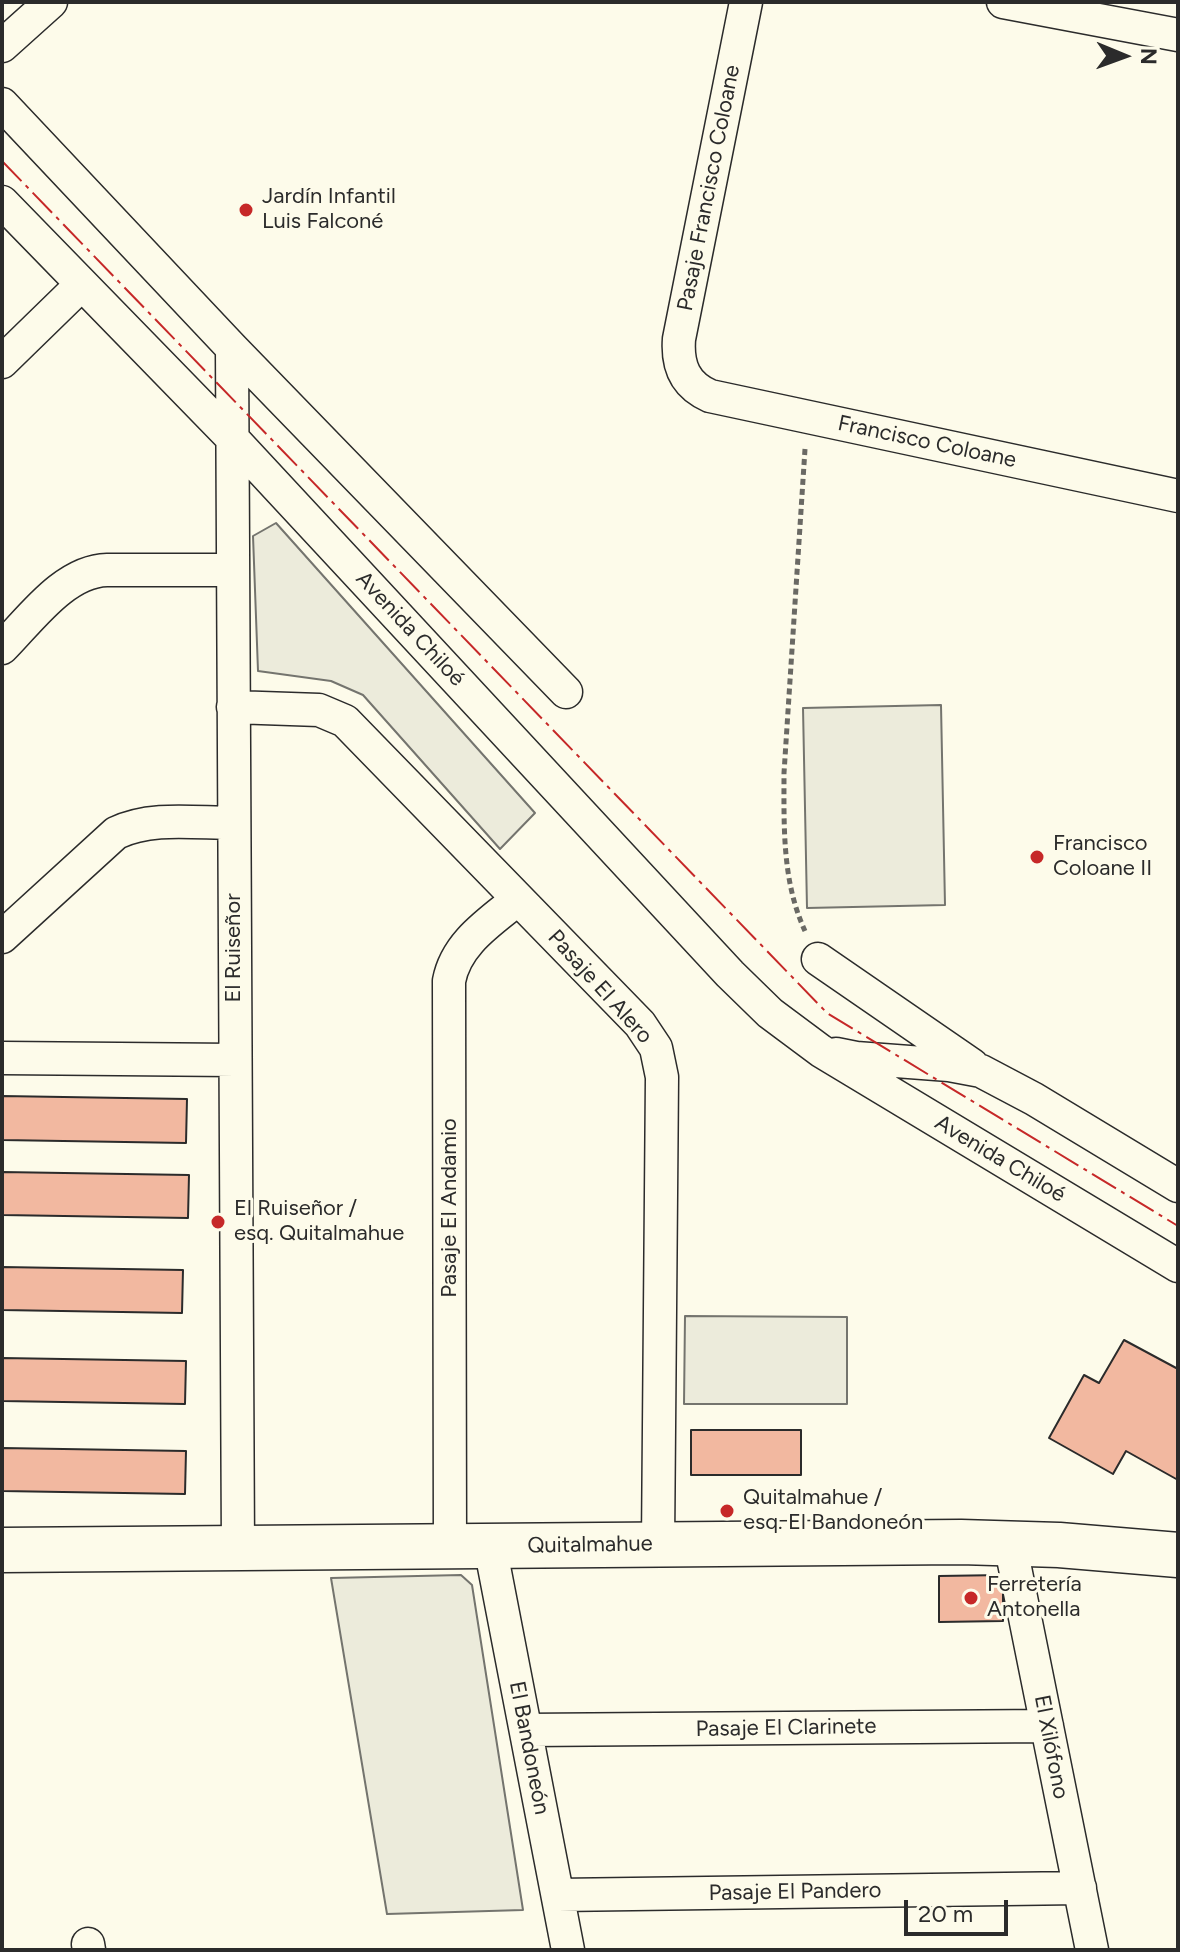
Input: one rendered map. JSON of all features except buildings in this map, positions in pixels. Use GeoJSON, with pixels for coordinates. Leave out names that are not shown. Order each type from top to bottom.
{"type":"FeatureCollection","features":[{"type":"Feature","properties":{"kind":"street"},"geometry":{"type":"LineString","coordinates":[[2,46],[51,2]]}},
{"type":"Feature","properties":{"kind":"street","name":"Pasaje Francisco Coloane"},"geometry":{"type":"LineString","coordinates":[[684,375],[680,364],[679,339],[746,2]]}},
{"type":"Feature","properties":{"kind":"street"},"geometry":{"type":"LineString","coordinates":[[1003,2],[1178,35]]}},
{"type":"Feature","properties":{"kind":"street"},"geometry":{"type":"LineString","coordinates":[[2,104],[232,348],[566,692]]}},
{"type":"Feature","properties":{"kind":"street","name":"Avenida Chiloé"},"geometry":{"type":"LineString","coordinates":[[2,202],[232,438],[730,974],[770,1013],[821,1051],[1178,1266]]}},
{"type":"Feature","properties":{"kind":"street"},"geometry":{"type":"LineString","coordinates":[[2,362],[81,285]]}},
{"type":"Feature","properties":{"kind":"street","name":"El Ruiseñor"},"geometry":{"type":"LineString","coordinates":[[232,348],[238,1548]]}},
{"type":"Feature","properties":{"kind":"street","name":"Francisco Coloane"},"geometry":{"type":"LineString","coordinates":[[684,375],[710,396],[1178,496]]}},
{"type":"Feature","properties":{"kind":"street"},"geometry":{"type":"LineString","coordinates":[[2,648],[65,585],[87,573],[107,570],[232,570]]}},
{"type":"Feature","properties":{"kind":"street","name":"Pasaje El Alero"},"geometry":{"type":"LineString","coordinates":[[233,707],[319,710],[345,721],[649,1035],[661,1062],[658,1544]]}},
{"type":"Feature","properties":{"kind":"street"},"geometry":{"type":"LineString","coordinates":[[2,937],[116,833],[147,823],[233,823]]}},
{"type":"Feature","properties":{"kind":"street","name":"Pasaje El Andamio"},"geometry":{"type":"LineString","coordinates":[[470,1546],[449,981],[455,959],[463,948],[518,899]]}},
{"type":"Feature","properties":{"kind":"street"},"geometry":{"type":"LineString","coordinates":[[818,959],[981,1071]]}},
{"type":"Feature","properties":{"kind":"street","name":"Avenida Chiloé"},"geometry":{"type":"LineString","coordinates":[[821,1051],[856,1058],[949,1065],[981,1071],[1034,1099],[1178,1186]]}},
{"type":"Feature","properties":{"kind":"street"},"geometry":{"type":"LineString","coordinates":[[2,1058],[235,1060]]}},
{"type":"Feature","properties":{"kind":"street","name":"Quitalmahue"},"geometry":{"type":"LineString","coordinates":[[2,1550],[1010,1543],[1178,1555]]}},
{"type":"Feature","properties":{"kind":"street","name":"El Xilófono"},"geometry":{"type":"LineString","coordinates":[[1010,1543],[1092,1950]]}},
{"type":"Feature","properties":{"kind":"street","name":"El Bandoneón"},"geometry":{"type":"LineString","coordinates":[[470,1546],[526,1730],[568,1950]]}},
{"type":"Feature","properties":{"kind":"street","name":"Pasaje El Clarinete"},"geometry":{"type":"LineString","coordinates":[[526,1730],[1047,1726]]}},
{"type":"Feature","properties":{"kind":"street","name":"Pasaje El Pandero"},"geometry":{"type":"LineString","coordinates":[[558,1895],[1080,1888]]}},
{"type":"Feature","properties":{"kind":"path"},"geometry":{"type":"LineString","coordinates":[[807,416],[784,773],[784,826],[785,867],[800,920],[818,959]]}},
{"type":"Feature","properties":{"kind":"shaded area"},"geometry":{"type":"Polygon","coordinates":[[[276,523],[535,813],[500,849],[363,695],[331,681],[258,671],[253,536],[276,523]]]}},
{"type":"Feature","properties":{"kind":"shaded area"},"geometry":{"type":"Polygon","coordinates":[[[941,705],[945,905],[807,908],[803,708],[941,705]]]}},
{"type":"Feature","properties":{"kind":"shaded area"},"geometry":{"type":"Polygon","coordinates":[[[685,1316],[847,1317],[847,1404],[684,1404],[685,1316]]]}},
{"type":"Feature","properties":{"kind":"shaded area"},"geometry":{"type":"Polygon","coordinates":[[[461,1575],[472,1585],[523,1910],[387,1914],[331,1578],[461,1575]]]}},
{"type":"Feature","properties":{"kind":"power"},"geometry":{"type":"LineString","coordinates":[[2,161],[827,1013],[1178,1226]]}},
{"type":"Feature","properties":{"kind":"place","name":"Jardín Infantil Luis Falconé"},"geometry":{"type":"Point","coordinates":[246,210]}},
{"type":"Feature","properties":{"kind":"place","name":"Francisco Coloane II"},"geometry":{"type":"Point","coordinates":[1037,857]}},
{"type":"Feature","properties":{"kind":"place","name":"El Ruiseñor / esq. Quitalmahue"},"geometry":{"type":"Point","coordinates":[218,1222]}},
{"type":"Feature","properties":{"kind":"place","name":"Quitalmahue / esq. El Bandoneón"},"geometry":{"type":"Point","coordinates":[727,1511]}},
{"type":"Feature","properties":{"kind":"place","name":"Ferretería Antonella"},"geometry":{"type":"Point","coordinates":[971,1598]}}]}
